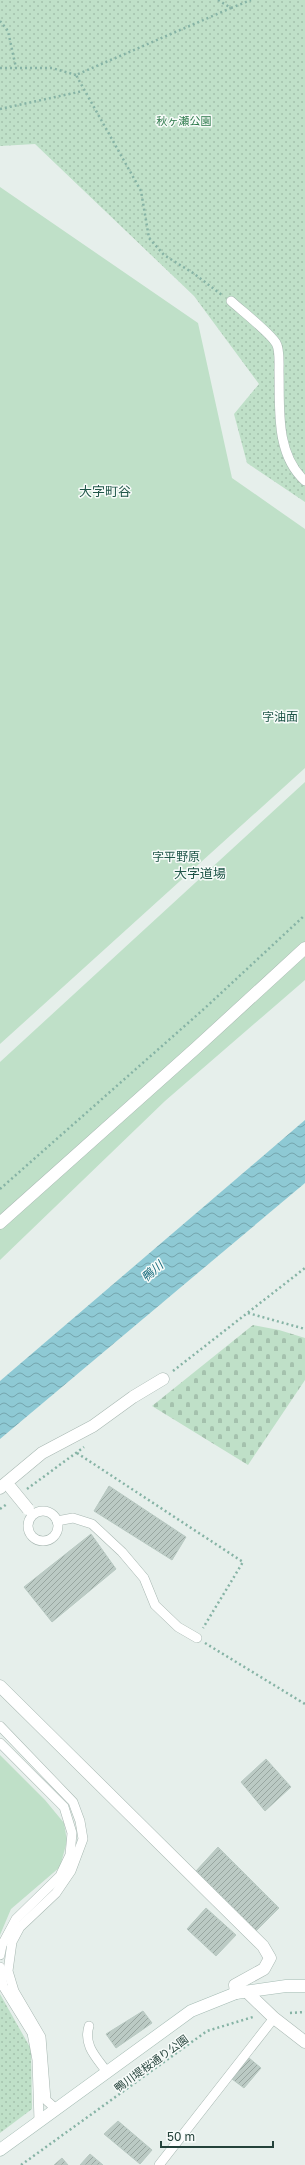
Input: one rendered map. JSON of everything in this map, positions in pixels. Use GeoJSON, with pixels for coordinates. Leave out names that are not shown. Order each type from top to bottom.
{"type":"FeatureCollection","features":[{"type":"Feature","properties":{"kind":"street"},"geometry":{"type":"LineString","coordinates":[[0,1223],[196,1048],[305,948]]}},
{"type":"Feature","properties":{"kind":"street"},"geometry":{"type":"LineString","coordinates":[[30,1512],[4,1482],[42,1453],[93,1426],[133,1397],[163,1379]]}},
{"type":"Feature","properties":{"kind":"street"},"geometry":{"type":"LineString","coordinates":[[0,1686],[263,1946],[270,1958],[264,1969],[235,1985],[271,2016],[305,2042]]}},
{"type":"Feature","properties":{"kind":"street"},"geometry":{"type":"LineString","coordinates":[[0,2150],[190,2011],[242,1992],[286,1986],[305,1986]]}},
{"type":"Feature","properties":{"kind":"lane"},"geometry":{"type":"LineString","coordinates":[[231,301],[276,344],[279,364],[280,421],[283,443],[289,462],[305,481]]}},
{"type":"Feature","properties":{"kind":"lane"},"geometry":{"type":"LineString","coordinates":[[30,1512],[51,1513],[57,1521],[58,1530],[53,1538],[48,1541],[39,1541],[30,1534],[28,1530],[30,1512]]}},
{"type":"Feature","properties":{"kind":"lane"},"geometry":{"type":"LineString","coordinates":[[57,1521],[73,1518],[92,1524],[122,1552],[144,1578],[155,1605],[178,1626],[197,1638]]}},
{"type":"Feature","properties":{"kind":"lane"},"geometry":{"type":"LineString","coordinates":[[0,1726],[73,1802],[80,1821],[83,1839],[71,1871],[56,1893],[20,1927],[12,1942],[8,1971],[14,1991],[41,2037],[46,2100],[56,2109]]}},
{"type":"Feature","properties":{"kind":"lane"},"geometry":{"type":"LineString","coordinates":[[0,1743],[64,1807],[72,1833],[70,1855],[60,1876],[16,1919],[2,1945],[0,1955]]}},
{"type":"Feature","properties":{"kind":"lane"},"geometry":{"type":"LineString","coordinates":[[0,1967],[3,1986],[32,2033],[37,2060],[39,2121]]}},
{"type":"Feature","properties":{"kind":"lane"},"geometry":{"type":"LineString","coordinates":[[160,2165],[271,2016]]}},
{"type":"Feature","properties":{"kind":"lane"},"geometry":{"type":"LineString","coordinates":[[89,2026],[86,2037],[88,2045],[107,2072]]}},
{"type":"Feature","properties":{"kind":"path"},"geometry":{"type":"LineString","coordinates":[[218,0],[230,8]]}},
{"type":"Feature","properties":{"kind":"path"},"geometry":{"type":"LineString","coordinates":[[0,68],[52,68],[76,75],[251,0]]}},
{"type":"Feature","properties":{"kind":"path"},"geometry":{"type":"LineString","coordinates":[[0,21],[8,31],[16,68]]}},
{"type":"Feature","properties":{"kind":"path"},"geometry":{"type":"LineString","coordinates":[[76,75],[141,191],[149,238],[164,256],[193,273],[231,301]]}},
{"type":"Feature","properties":{"kind":"path"},"geometry":{"type":"LineString","coordinates":[[0,109],[84,91]]}},
{"type":"Feature","properties":{"kind":"path"},"geometry":{"type":"LineString","coordinates":[[0,1189],[194,1018],[305,915]]}},
{"type":"Feature","properties":{"kind":"path"},"geometry":{"type":"LineString","coordinates":[[248,1313],[305,1329]]}},
{"type":"Feature","properties":{"kind":"path"},"geometry":{"type":"LineString","coordinates":[[77,1453],[243,1562],[197,1638],[305,1704]]}},
{"type":"Feature","properties":{"kind":"path","name":"鴨川堤桜通り公園"},"geometry":{"type":"LineString","coordinates":[[21,2165],[207,2032],[232,2022],[305,2012]]}},
{"type":"Feature","properties":{"kind":"green space","name":"秋ヶ瀬公園"},"geometry":{"type":"Polygon","coordinates":[[[0,0],[305,0],[305,502],[247,463],[234,414],[259,384],[194,296],[35,144],[0,146],[0,0]]]}},
{"type":"Feature","properties":{"kind":"green space"},"geometry":{"type":"Polygon","coordinates":[[[0,187],[198,323],[232,478],[305,529],[305,768],[0,1044],[0,187]]]}},
{"type":"Feature","properties":{"kind":"green space"},"geometry":{"type":"Polygon","coordinates":[[[305,782],[305,980],[165,1101],[0,1260],[0,1062],[305,782]]]}},
{"type":"Feature","properties":{"kind":"green space"},"geometry":{"type":"Polygon","coordinates":[[[253,1325],[279,1330],[305,1338],[305,1380],[248,1465],[152,1406],[253,1325]]]}},
{"type":"Feature","properties":{"kind":"green space"},"geometry":{"type":"Polygon","coordinates":[[[0,1755],[45,1800],[64,1823],[67,1841],[60,1867],[11,1909],[0,1935],[0,1755]]]}},
{"type":"Feature","properties":{"kind":"green space"},"geometry":{"type":"Polygon","coordinates":[[[0,1994],[31,2049],[32,2109],[0,2133],[0,1994]]]}},
{"type":"Feature","properties":{"kind":"water","name":"鴨川"},"geometry":{"type":"Polygon","coordinates":[[[305,1120],[305,1183],[0,1439],[0,1381],[305,1120]]]}},
{"type":"Feature","properties":{"kind":"building"},"geometry":{"type":"Polygon","coordinates":[[[109,1486],[186,1537],[172,1560],[94,1511],[109,1486]]]}},
{"type":"Feature","properties":{"kind":"building"},"geometry":{"type":"Polygon","coordinates":[[[91,1534],[116,1569],[52,1622],[24,1587],[91,1534]]]}},
{"type":"Feature","properties":{"kind":"building"},"geometry":{"type":"Polygon","coordinates":[[[266,1759],[291,1787],[265,1811],[241,1782],[266,1759]]]}},
{"type":"Feature","properties":{"kind":"building"},"geometry":{"type":"Polygon","coordinates":[[[218,1847],[279,1908],[256,1931],[196,1871],[218,1847]]]}},
{"type":"Feature","properties":{"kind":"building"},"geometry":{"type":"Polygon","coordinates":[[[206,1908],[236,1935],[216,1956],[187,1929],[206,1908]]]}},
{"type":"Feature","properties":{"kind":"building"},"geometry":{"type":"Polygon","coordinates":[[[143,2011],[152,2023],[116,2048],[106,2034],[143,2011]]]}},
{"type":"Feature","properties":{"kind":"building"},"geometry":{"type":"Polygon","coordinates":[[[249,2058],[261,2068],[244,2088],[232,2079],[249,2058]]]}},
{"type":"Feature","properties":{"kind":"building"},"geometry":{"type":"Polygon","coordinates":[[[118,2121],[152,2150],[140,2164],[104,2134],[118,2121]]]}},
{"type":"Feature","properties":{"kind":"building"},"geometry":{"type":"Polygon","coordinates":[[[90,2154],[103,2165],[80,2165],[90,2154]]]}},
{"type":"Feature","properties":{"kind":"building"},"geometry":{"type":"Polygon","coordinates":[[[62,2158],[68,2165],[54,2165],[62,2158]]]}},
{"type":"Feature","properties":{"kind":"district","name":"大字町谷"},"geometry":{"type":"Point","coordinates":[105,491]}},
{"type":"Feature","properties":{"kind":"district","name":"字油面"},"geometry":{"type":"Point","coordinates":[280,716]}},
{"type":"Feature","properties":{"kind":"district","name":"字平野原"},"geometry":{"type":"Point","coordinates":[176,856]}},
{"type":"Feature","properties":{"kind":"district","name":"大字道場"},"geometry":{"type":"Point","coordinates":[200,873]}}]}
